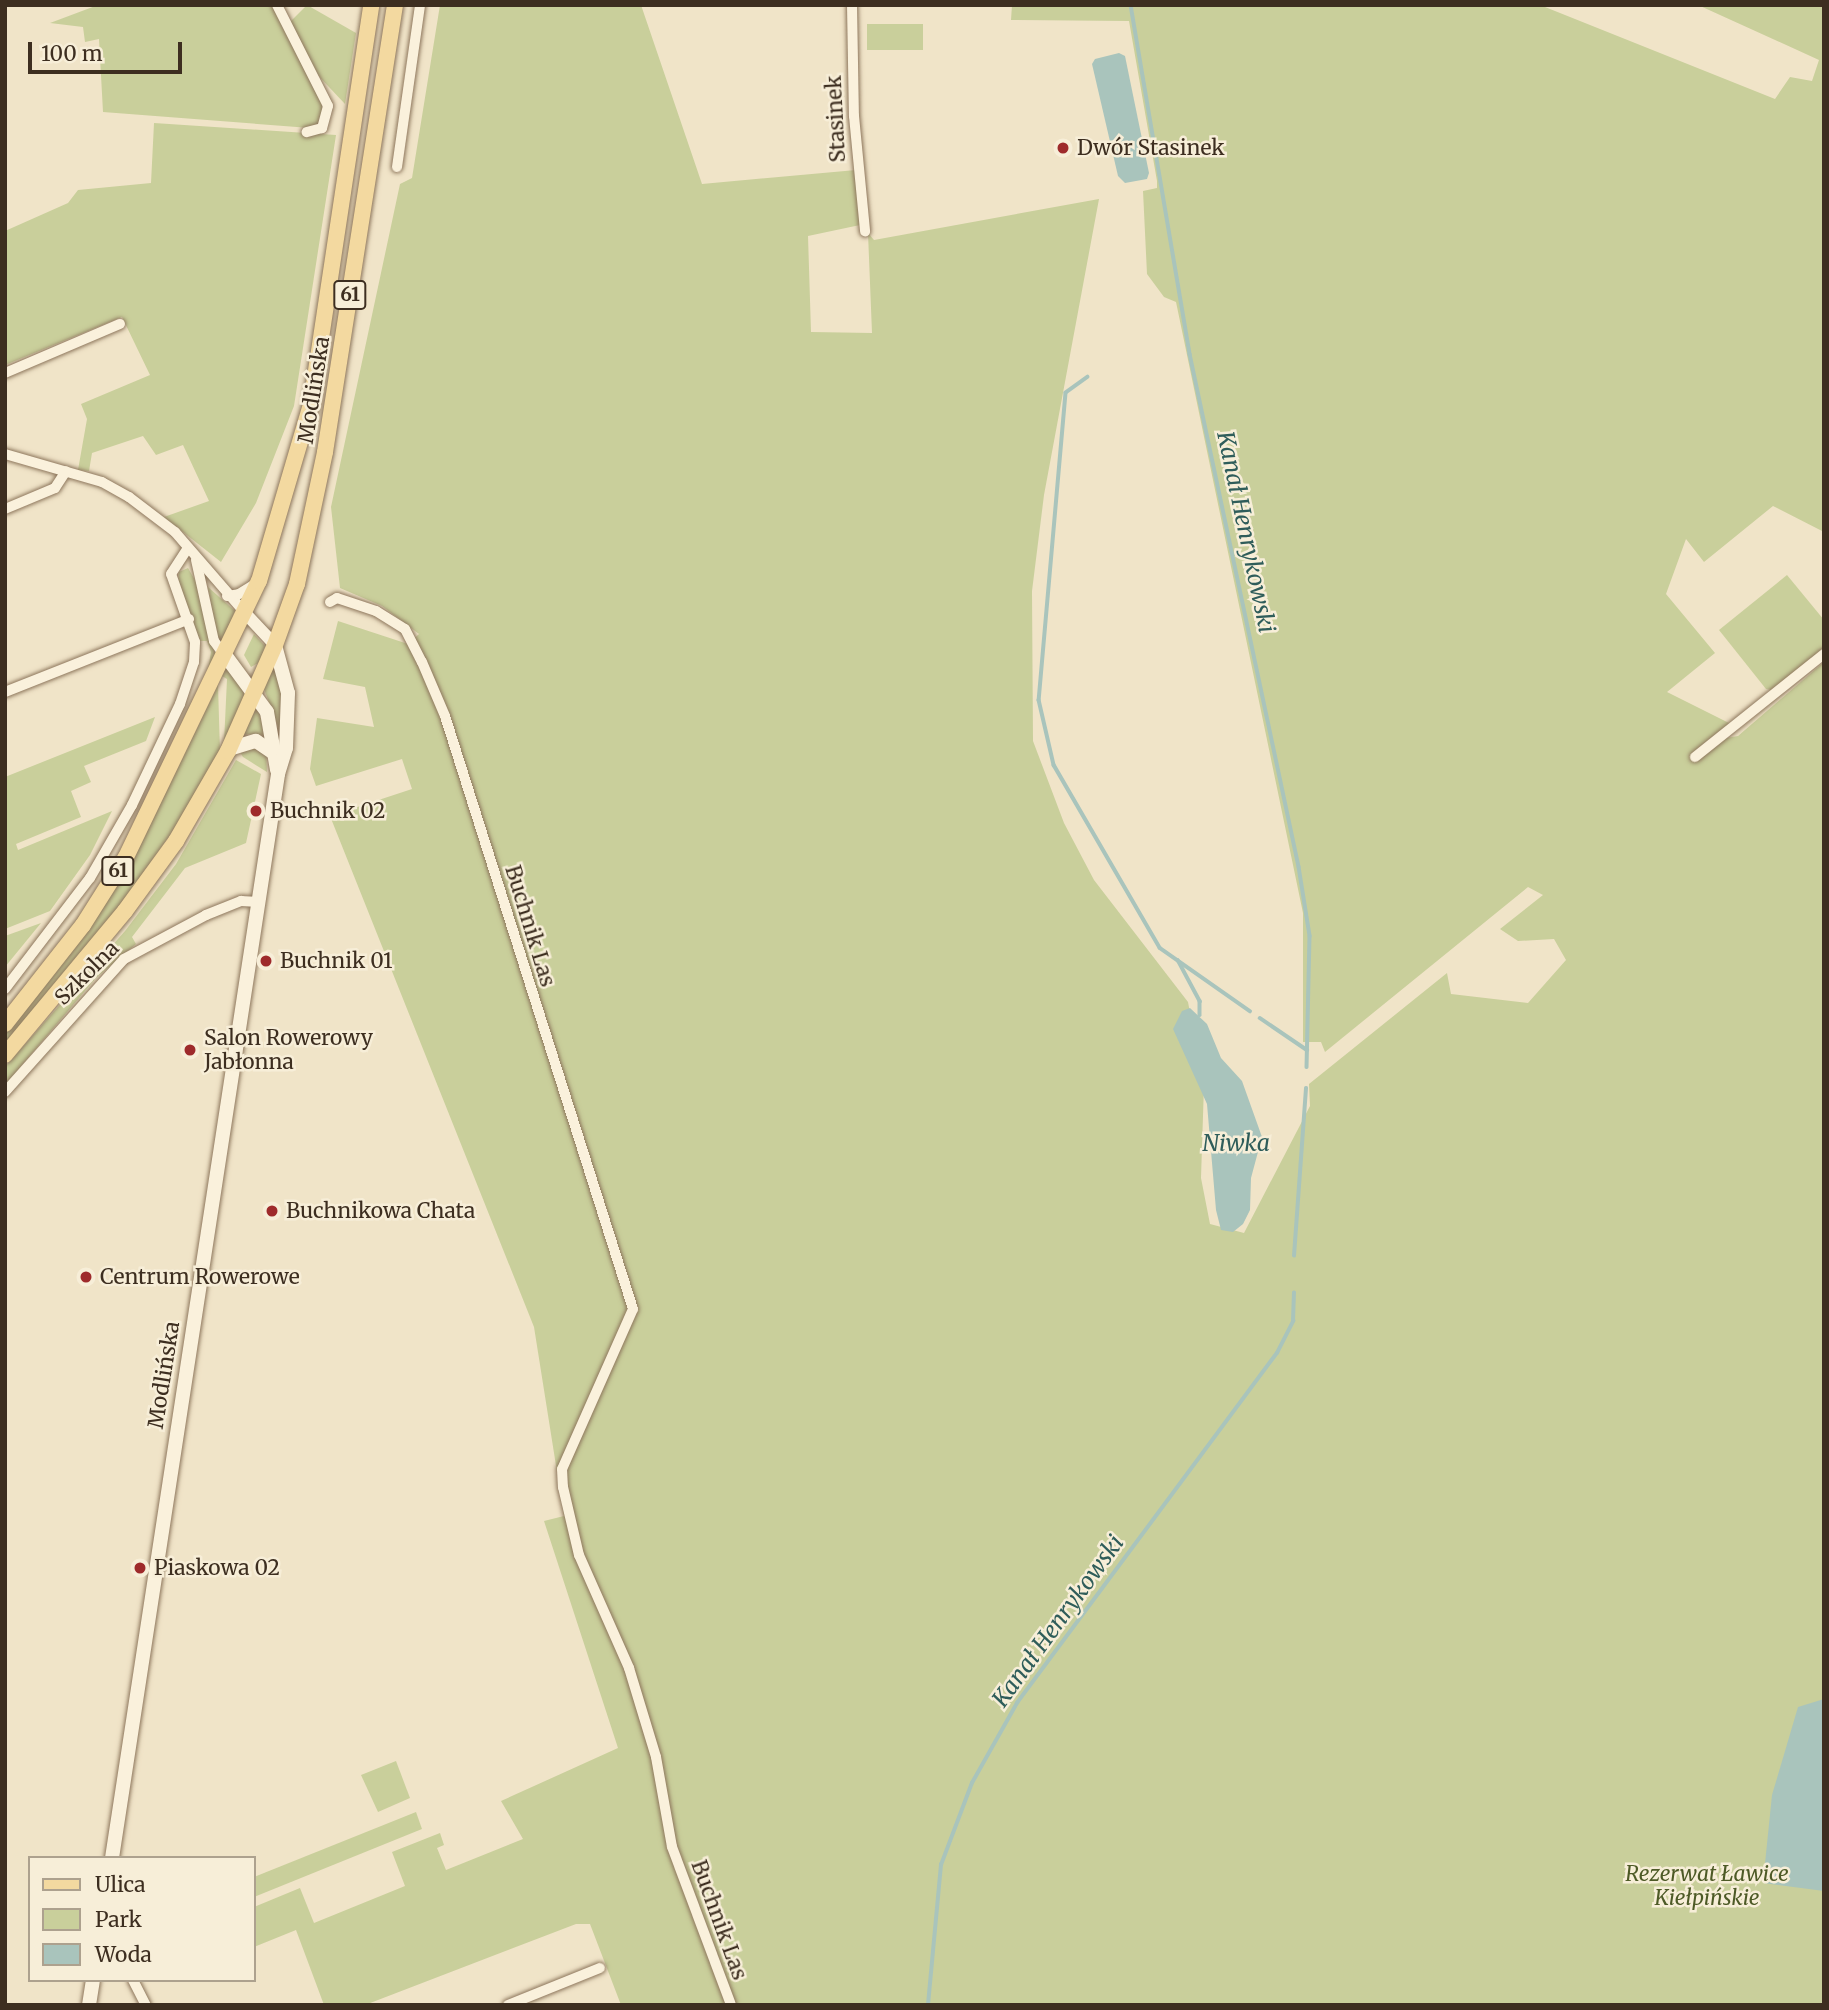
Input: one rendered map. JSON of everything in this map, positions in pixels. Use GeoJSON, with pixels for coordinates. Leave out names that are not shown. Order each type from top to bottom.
{"type":"FeatureCollection","features":[{"type":"Feature","properties":{"kind":"main road","name":"Modlińska"},"geometry":{"type":"LineString","coordinates":[[246,614],[259,581],[312,404],[371,5]]}},
{"type":"Feature","properties":{"kind":"main road","name":"Modlińska"},"geometry":{"type":"LineString","coordinates":[[112,1856],[278,774],[286,748],[288,693],[275,645],[297,584],[326,452],[395,5]]}},
{"type":"Feature","properties":{"kind":"main road","name":"61"},"geometry":{"type":"LineString","coordinates":[[5,1024],[83,925],[126,858],[246,614]]}},
{"type":"Feature","properties":{"kind":"main road","name":"61"},"geometry":{"type":"LineString","coordinates":[[5,1055],[152,875],[228,750],[275,645]]}},
{"type":"Feature","properties":{"kind":"main road","name":"Modlińska"},"geometry":{"type":"LineString","coordinates":[[225,655],[255,691],[267,712],[278,774]]}},
{"type":"Feature","properties":{"kind":"main road"},"geometry":{"type":"LineString","coordinates":[[228,750],[256,741],[275,754]]}},
{"type":"Feature","properties":{"kind":"main road"},"geometry":{"type":"LineString","coordinates":[[89,2005],[93,1982]]}},
{"type":"Feature","properties":{"kind":"street"},"geometry":{"type":"LineString","coordinates":[[277,5],[328,106],[322,128],[307,132]]}},
{"type":"Feature","properties":{"kind":"street"},"geometry":{"type":"LineString","coordinates":[[397,167],[419,5]]}},
{"type":"Feature","properties":{"kind":"street","name":"Stasinek"},"geometry":{"type":"LineString","coordinates":[[852,5],[854,116],[865,231]]}},
{"type":"Feature","properties":{"kind":"street"},"geometry":{"type":"LineString","coordinates":[[5,373],[120,324]]}},
{"type":"Feature","properties":{"kind":"street"},"geometry":{"type":"LineString","coordinates":[[5,454],[112,486],[164,521],[227,596],[275,645]]}},
{"type":"Feature","properties":{"kind":"street"},"geometry":{"type":"LineString","coordinates":[[5,509],[55,488],[66,471]]}},
{"type":"Feature","properties":{"kind":"street"},"geometry":{"type":"LineString","coordinates":[[5,989],[83,888],[132,805],[189,680],[195,645],[190,619],[171,574],[192,552]]}},
{"type":"Feature","properties":{"kind":"street"},"geometry":{"type":"LineString","coordinates":[[192,552],[214,641],[225,655]]}},
{"type":"Feature","properties":{"kind":"street"},"geometry":{"type":"LineString","coordinates":[[227,596],[239,594],[259,581]]}},
{"type":"Feature","properties":{"kind":"street","name":"Buchnik Las"},"geometry":{"type":"LineString","coordinates":[[333,600],[376,611],[405,629],[427,673],[444,716],[633,1309],[562,1469],[563,1487],[579,1555],[620,1642],[641,1705],[656,1757],[672,1847],[731,2005]]}},
{"type":"Feature","properties":{"kind":"street"},"geometry":{"type":"LineString","coordinates":[[5,692],[190,619]]}},
{"type":"Feature","properties":{"kind":"street"},"geometry":{"type":"LineString","coordinates":[[1695,757],[1824,654]]}},
{"type":"Feature","properties":{"kind":"street","name":"Szkolna"},"geometry":{"type":"LineString","coordinates":[[5,1092],[124,959],[206,915],[244,901],[258,902]]}},
{"type":"Feature","properties":{"kind":"street"},"geometry":{"type":"LineString","coordinates":[[508,2005],[600,1968]]}},
{"type":"Feature","properties":{"kind":"street"},"geometry":{"type":"LineString","coordinates":[[134,1982],[146,2005]]}},
{"type":"Feature","properties":{"kind":"green space"},"geometry":{"type":"Polygon","coordinates":[[[98,5],[272,5],[325,107],[319,124],[310,128],[103,112],[99,39],[85,42],[83,27],[50,23],[98,5]]]}},
{"type":"Feature","properties":{"kind":"green space"},"geometry":{"type":"Polygon","coordinates":[[[307,5],[356,33],[345,104],[312,69],[289,23],[307,5]]]}},
{"type":"Feature","properties":{"kind":"green space","name":"Rezerwat Ławice Kiełpińskie"},"geometry":{"type":"Polygon","coordinates":[[[440,5],[641,5],[702,184],[856,170],[860,225],[808,236],[811,332],[872,333],[868,233],[874,240],[1099,199],[1044,495],[1032,591],[1033,741],[1064,823],[1094,880],[1188,1002],[1204,1085],[1201,1178],[1210,1224],[1244,1233],[1310,1106],[1309,1084],[1447,973],[1451,994],[1528,1003],[1566,960],[1554,939],[1518,941],[1500,929],[1543,895],[1528,887],[1325,1052],[1321,1042],[1303,1042],[1303,913],[1176,302],[1164,297],[1147,274],[1143,191],[1157,188],[1157,181],[1129,21],[1011,20],[1012,5],[1540,5],[1775,99],[1790,77],[1812,81],[1819,60],[1698,5],[1824,5],[1824,532],[1773,506],[1704,562],[1686,539],[1666,594],[1715,653],[1667,692],[1731,724],[1694,753],[1696,762],[1726,738],[1738,736],[1824,662],[1824,2005],[621,2005],[590,1924],[576,1924],[365,2005],[324,2005],[296,1930],[256,1946],[256,1906],[300,1888],[314,1923],[405,1886],[392,1852],[440,1833],[444,1845],[437,1848],[446,1870],[523,1839],[501,1801],[618,1748],[544,1521],[564,1516],[534,1327],[330,816],[412,789],[402,759],[316,786],[310,769],[317,718],[374,727],[365,687],[323,679],[338,621],[408,644],[419,634],[382,606],[340,588],[331,507],[400,184],[412,178],[440,5]]]}},
{"type":"Feature","properties":{"kind":"green space"},"geometry":{"type":"Polygon","coordinates":[[[867,24],[923,24],[923,50],[867,50],[867,24]]]}},
{"type":"Feature","properties":{"kind":"green space"},"geometry":{"type":"Polygon","coordinates":[[[154,123],[336,135],[294,406],[256,503],[221,562],[164,517],[209,501],[183,445],[156,455],[143,436],[92,453],[89,471],[78,470],[87,419],[81,404],[150,375],[122,317],[5,365],[5,231],[68,203],[78,190],[151,183],[154,123]]]}},
{"type":"Feature","properties":{"kind":"green space"},"geometry":{"type":"Polygon","coordinates":[[[188,568],[200,589],[216,657],[208,670],[211,652],[207,641],[200,641],[178,582],[179,572],[188,568]]]}},
{"type":"Feature","properties":{"kind":"green space"},"geometry":{"type":"Polygon","coordinates":[[[1787,575],[1824,620],[1824,649],[1771,690],[1766,689],[1719,630],[1787,575]]]}},
{"type":"Feature","properties":{"kind":"green space"},"geometry":{"type":"Polygon","coordinates":[[[208,587],[235,611],[221,644],[216,635],[208,587]]]}},
{"type":"Feature","properties":{"kind":"green space"},"geometry":{"type":"Polygon","coordinates":[[[254,634],[265,646],[260,662],[251,667],[244,655],[254,634]]]}},
{"type":"Feature","properties":{"kind":"green space"},"geometry":{"type":"Polygon","coordinates":[[[274,665],[281,692],[280,731],[264,689],[274,665]]]}},
{"type":"Feature","properties":{"kind":"green space"},"geometry":{"type":"Polygon","coordinates":[[[226,667],[248,693],[224,743],[227,679],[222,676],[226,667]]]}},
{"type":"Feature","properties":{"kind":"green space"},"geometry":{"type":"Polygon","coordinates":[[[218,685],[220,752],[184,815],[110,920],[5,1044],[5,1034],[60,965],[136,854],[218,685]]]}},
{"type":"Feature","properties":{"kind":"green space"},"geometry":{"type":"Polygon","coordinates":[[[257,707],[266,735],[244,734],[257,707]]]}},
{"type":"Feature","properties":{"kind":"green space"},"geometry":{"type":"Polygon","coordinates":[[[155,717],[146,741],[84,766],[91,782],[71,791],[81,817],[16,844],[18,850],[112,811],[90,855],[50,911],[5,929],[5,777],[155,717]]]}},
{"type":"Feature","properties":{"kind":"green space"},"geometry":{"type":"Polygon","coordinates":[[[246,745],[266,750],[267,772],[243,757],[240,752],[246,745]]]}},
{"type":"Feature","properties":{"kind":"green space"},"geometry":{"type":"Polygon","coordinates":[[[236,760],[261,774],[246,843],[185,868],[132,937],[136,944],[96,978],[5,1085],[5,1067],[125,931],[176,864],[236,760]]]}},
{"type":"Feature","properties":{"kind":"green space"},"geometry":{"type":"Polygon","coordinates":[[[41,923],[5,967],[5,936],[41,923]]]}},
{"type":"Feature","properties":{"kind":"green space"},"geometry":{"type":"Polygon","coordinates":[[[396,1761],[410,1798],[378,1812],[361,1775],[396,1761]]]}},
{"type":"Feature","properties":{"kind":"green space"},"geometry":{"type":"Polygon","coordinates":[[[416,1812],[422,1829],[256,1896],[256,1876],[416,1812]]]}},
{"type":"Feature","properties":{"kind":"water"},"geometry":{"type":"Polygon","coordinates":[[[1119,53],[1125,56],[1149,173],[1147,179],[1125,183],[1118,176],[1092,64],[1095,59],[1119,53]]]}},
{"type":"Feature","properties":{"kind":"water","name":"Niwka"},"geometry":{"type":"Polygon","coordinates":[[[1190,1008],[1207,1024],[1221,1058],[1242,1081],[1262,1137],[1251,1178],[1250,1210],[1243,1224],[1233,1232],[1221,1230],[1216,1210],[1207,1104],[1173,1029],[1182,1011],[1190,1008]]]}},
{"type":"Feature","properties":{"kind":"water"},"geometry":{"type":"Polygon","coordinates":[[[1824,1699],[1824,1891],[1763,1883],[1772,1795],[1798,1707],[1824,1699]]]}},
{"type":"Feature","properties":{"kind":"waterway","name":"Kanał Henrykowski"},"geometry":{"type":"LineString","coordinates":[[1131,5],[1190,354],[1299,867],[1310,936],[1307,1067]]}},
{"type":"Feature","properties":{"kind":"waterway"},"geometry":{"type":"LineString","coordinates":[[1088,377],[1066,393],[1039,700],[1054,765],[1160,948],[1250,1011]]}},
{"type":"Feature","properties":{"kind":"waterway"},"geometry":{"type":"LineString","coordinates":[[1178,960],[1200,1001],[1200,1015]]}},
{"type":"Feature","properties":{"kind":"waterway"},"geometry":{"type":"LineString","coordinates":[[1260,1018],[1307,1050]]}},
{"type":"Feature","properties":{"kind":"waterway","name":"Kanał Henrykowski"},"geometry":{"type":"LineString","coordinates":[[1294,1256],[1306,1088]]}},
{"type":"Feature","properties":{"kind":"waterway","name":"Kanał Henrykowski"},"geometry":{"type":"LineString","coordinates":[[928,2005],[941,1865],[972,1783],[1017,1703],[1277,1353],[1293,1321],[1294,1293]]}},
{"type":"Feature","properties":{"kind":"place","name":"Dwór Stasinek"},"geometry":{"type":"Point","coordinates":[1063,148]}},
{"type":"Feature","properties":{"kind":"place","name":"Buchnik 02"},"geometry":{"type":"Point","coordinates":[256,811]}},
{"type":"Feature","properties":{"kind":"place","name":"Buchnik 01"},"geometry":{"type":"Point","coordinates":[266,961]}},
{"type":"Feature","properties":{"kind":"place","name":"Salon Rowerowy Jabłonna"},"geometry":{"type":"Point","coordinates":[190,1050]}},
{"type":"Feature","properties":{"kind":"place","name":"Buchnikowa Chata"},"geometry":{"type":"Point","coordinates":[272,1211]}},
{"type":"Feature","properties":{"kind":"place","name":"Centrum Rowerowe"},"geometry":{"type":"Point","coordinates":[86,1277]}},
{"type":"Feature","properties":{"kind":"place","name":"Piaskowa 02"},"geometry":{"type":"Point","coordinates":[140,1568]}}]}
